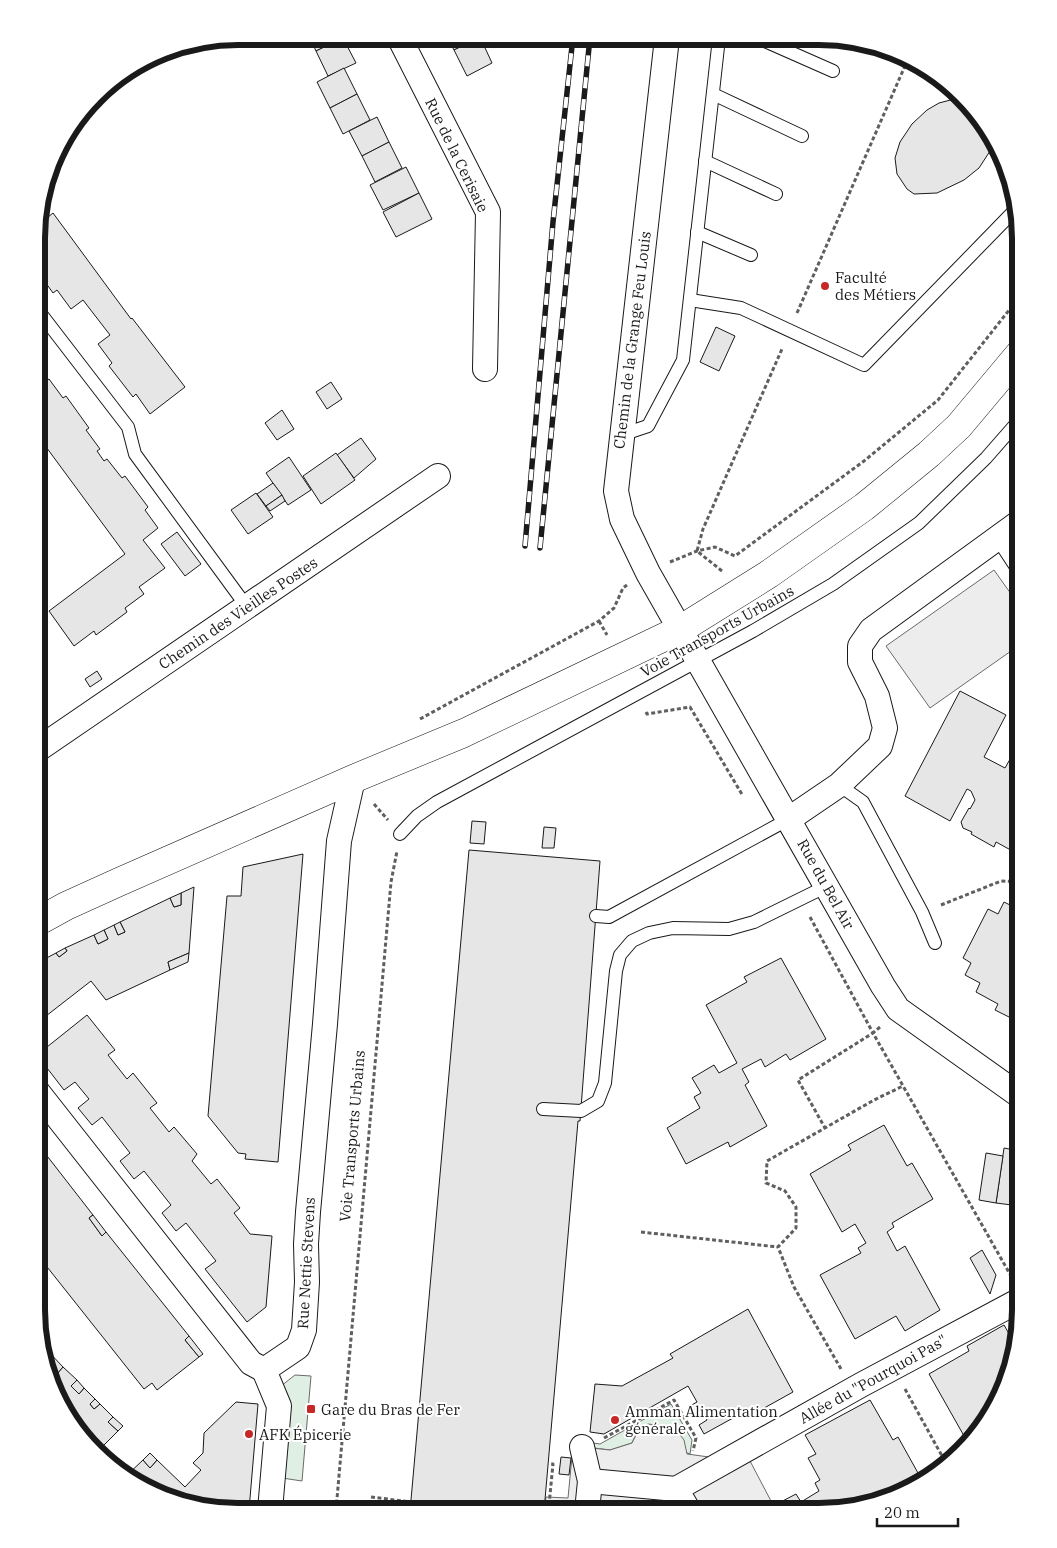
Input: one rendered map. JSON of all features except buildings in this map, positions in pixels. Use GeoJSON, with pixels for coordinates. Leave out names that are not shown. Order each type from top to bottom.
{"type":"FeatureCollection","features":[{"type":"Feature","properties":{"kind":"street","name":"Rue de la Cerisaie"},"geometry":{"type":"LineString","coordinates":[[403,45],[488,212],[484,369]]}},
{"type":"Feature","properties":{"kind":"street","name":"Chemin de la Grange Feu Louis"},"geometry":{"type":"LineString","coordinates":[[666,45],[616,491],[622,519],[648,573],[681,629]]}},
{"type":"Feature","properties":{"kind":"street"},"geometry":{"type":"LineString","coordinates":[[45,918],[120,882],[464,733],[620,656],[681,629],[769,574],[878,496],[929,454],[959,426],[1012,363]]}},
{"type":"Feature","properties":{"kind":"street","name":"Chemin des Vieilles Postes"},"geometry":{"type":"LineString","coordinates":[[45,745],[438,476]]}},
{"type":"Feature","properties":{"kind":"street"},"geometry":{"type":"LineString","coordinates":[[789,818],[839,785],[880,746],[885,728],[877,696],[860,662],[860,646],[872,630],[1012,527]]}},
{"type":"Feature","properties":{"kind":"street"},"geometry":{"type":"LineString","coordinates":[[1002,535],[1012,550]]}},
{"type":"Feature","properties":{"kind":"street","name":"Rue du Bel Air"},"geometry":{"type":"LineString","coordinates":[[681,629],[883,986],[898,1008],[1012,1090]]}},
{"type":"Feature","properties":{"kind":"street","name":"Rue Nettie Stevens"},"geometry":{"type":"LineString","coordinates":[[264,1370],[298,1347],[304,1330],[308,1282],[306,1244],[308,1212],[325,1024],[338,840],[353,780]]}},
{"type":"Feature","properties":{"kind":"street"},"geometry":{"type":"LineString","coordinates":[[45,1101],[251,1363],[264,1370],[279,1406],[271,1503]]}},
{"type":"Feature","properties":{"kind":"street","name":"Allée du \"Pourquoi Pas\""},"geometry":{"type":"LineString","coordinates":[[676,1489],[1012,1296]]}},
{"type":"Feature","properties":{"kind":"street"},"geometry":{"type":"LineString","coordinates":[[588,1503],[590,1481],[589,1443]]}},
{"type":"Feature","properties":{"kind":"street"},"geometry":{"type":"LineString","coordinates":[[590,1481],[676,1489],[684,1503]]}},
{"type":"Feature","properties":{"kind":"lane"},"geometry":{"type":"LineString","coordinates":[[621,435],[648,426],[683,360],[718,45]]}},
{"type":"Feature","properties":{"kind":"lane"},"geometry":{"type":"LineString","coordinates":[[774,45],[833,71]]}},
{"type":"Feature","properties":{"kind":"lane"},"geometry":{"type":"LineString","coordinates":[[713,94],[802,136]]}},
{"type":"Feature","properties":{"kind":"lane"},"geometry":{"type":"LineString","coordinates":[[705,161],[776,194]]}},
{"type":"Feature","properties":{"kind":"lane"},"geometry":{"type":"LineString","coordinates":[[690,300],[742,308],[864,365],[1010,215]]}},
{"type":"Feature","properties":{"kind":"lane"},"geometry":{"type":"LineString","coordinates":[[697,232],[751,256]]}},
{"type":"Feature","properties":{"kind":"lane"},"geometry":{"type":"LineString","coordinates":[[45,319],[128,426],[135,454],[247,607]]}},
{"type":"Feature","properties":{"kind":"lane","name":"Voie Transports Urbains"},"geometry":{"type":"LineString","coordinates":[[400,834],[417,816],[437,802],[753,631],[833,584],[919,523],[986,458],[1012,428]]}},
{"type":"Feature","properties":{"kind":"lane"},"geometry":{"type":"LineString","coordinates":[[839,785],[863,802],[922,912],[935,943]]}},
{"type":"Feature","properties":{"kind":"lane"},"geometry":{"type":"LineString","coordinates":[[596,916],[609,917],[789,818]]}},
{"type":"Feature","properties":{"kind":"lane"},"geometry":{"type":"LineString","coordinates":[[543,1109],[581,1111],[598,1101],[606,1083],[616,971],[620,955],[632,941],[649,932],[673,928],[729,929],[754,922],[827,886]]}},
{"type":"Feature","properties":{"kind":"path"},"geometry":{"type":"LineString","coordinates":[[416,721],[599,621],[614,608],[623,588],[648,573],[689,554],[715,546],[735,556],[864,461],[938,400],[1012,306]]}},
{"type":"Feature","properties":{"kind":"path"},"geometry":{"type":"LineString","coordinates":[[599,621],[620,656]]}},
{"type":"Feature","properties":{"kind":"path"},"geometry":{"type":"LineString","coordinates":[[638,693],[648,714],[690,707],[764,832]]}},
{"type":"Feature","properties":{"kind":"path"},"geometry":{"type":"LineString","coordinates":[[353,780],[400,834]]}},
{"type":"Feature","properties":{"kind":"path","name":"Voie Transports Urbains"},"geometry":{"type":"LineString","coordinates":[[337,1503],[391,882],[400,834]]}},
{"type":"Feature","properties":{"kind":"path"},"geometry":{"type":"LineString","coordinates":[[922,912],[1001,881],[1012,882]]}},
{"type":"Feature","properties":{"kind":"path"},"geometry":{"type":"LineString","coordinates":[[801,899],[873,1034],[904,1086],[1012,1281]]}},
{"type":"Feature","properties":{"kind":"path"},"geometry":{"type":"LineString","coordinates":[[825,1128],[798,1080],[873,1034],[898,1008]]}},
{"type":"Feature","properties":{"kind":"path"},"geometry":{"type":"LineString","coordinates":[[778,1247],[796,1228],[796,1207],[785,1191],[766,1183],[767,1160],[874,1100],[904,1086]]}},
{"type":"Feature","properties":{"kind":"path"},"geometry":{"type":"LineString","coordinates":[[641,1232],[778,1247]]}},
{"type":"Feature","properties":{"kind":"path"},"geometry":{"type":"LineString","coordinates":[[778,1247],[794,1287],[843,1372],[861,1384]]}},
{"type":"Feature","properties":{"kind":"path"},"geometry":{"type":"LineString","coordinates":[[905,1389],[943,1458]]}},
{"type":"Feature","properties":{"kind":"path"},"geometry":{"type":"LineString","coordinates":[[589,1443],[603,1439],[674,1400],[696,1438],[692,1454]]}},
{"type":"Feature","properties":{"kind":"path"},"geometry":{"type":"LineString","coordinates":[[549,1464],[553,1464],[549,1503]]}},
{"type":"Feature","properties":{"kind":"path"},"geometry":{"type":"LineString","coordinates":[[371,1497],[411,1502]]}},
{"type":"Feature","properties":{"kind":"green space"},"geometry":{"type":"Polygon","coordinates":[[[295,1375],[311,1376],[302,1481],[282,1478],[281,1386],[295,1375]]]}},
{"type":"Feature","properties":{"kind":"green space"},"geometry":{"type":"Polygon","coordinates":[[[671,1404],[692,1440],[690,1454],[636,1434],[632,1443],[610,1450],[586,1447],[586,1442],[600,1444],[671,1404]]]}},
{"type":"Feature","properties":{"kind":"shaded area"},"geometry":{"type":"Polygon","coordinates":[[[994,570],[1012,595],[1012,650],[930,708],[886,646],[994,570]]]}},
{"type":"Feature","properties":{"kind":"shaded area"},"geometry":{"type":"Polygon","coordinates":[[[648,1424],[671,1427],[684,1440],[687,1454],[709,1457],[739,1440],[771,1501],[768,1503],[545,1503],[546,1497],[568,1498],[573,1446],[610,1450],[632,1443],[639,1429],[648,1424]]]}},
{"type":"Feature","properties":{"kind":"railway"},"geometry":{"type":"LineString","coordinates":[[525,546],[553,222],[572,45]]}},
{"type":"Feature","properties":{"kind":"railway"},"geometry":{"type":"LineString","coordinates":[[540,548],[589,45]]}},
{"type":"Feature","properties":{"kind":"place","name":"Faculté des Métiers"},"geometry":{"type":"Point","coordinates":[825,286]}},
{"type":"Feature","properties":{"kind":"place","name":"Gare du Bras de Fer"},"geometry":{"type":"Point","coordinates":[311,1409]}},
{"type":"Feature","properties":{"kind":"place","name":"Amman Alimentation générale"},"geometry":{"type":"Point","coordinates":[615,1420]}},
{"type":"Feature","properties":{"kind":"place","name":"AFK Épicerie"},"geometry":{"type":"Point","coordinates":[249,1434]}}]}
